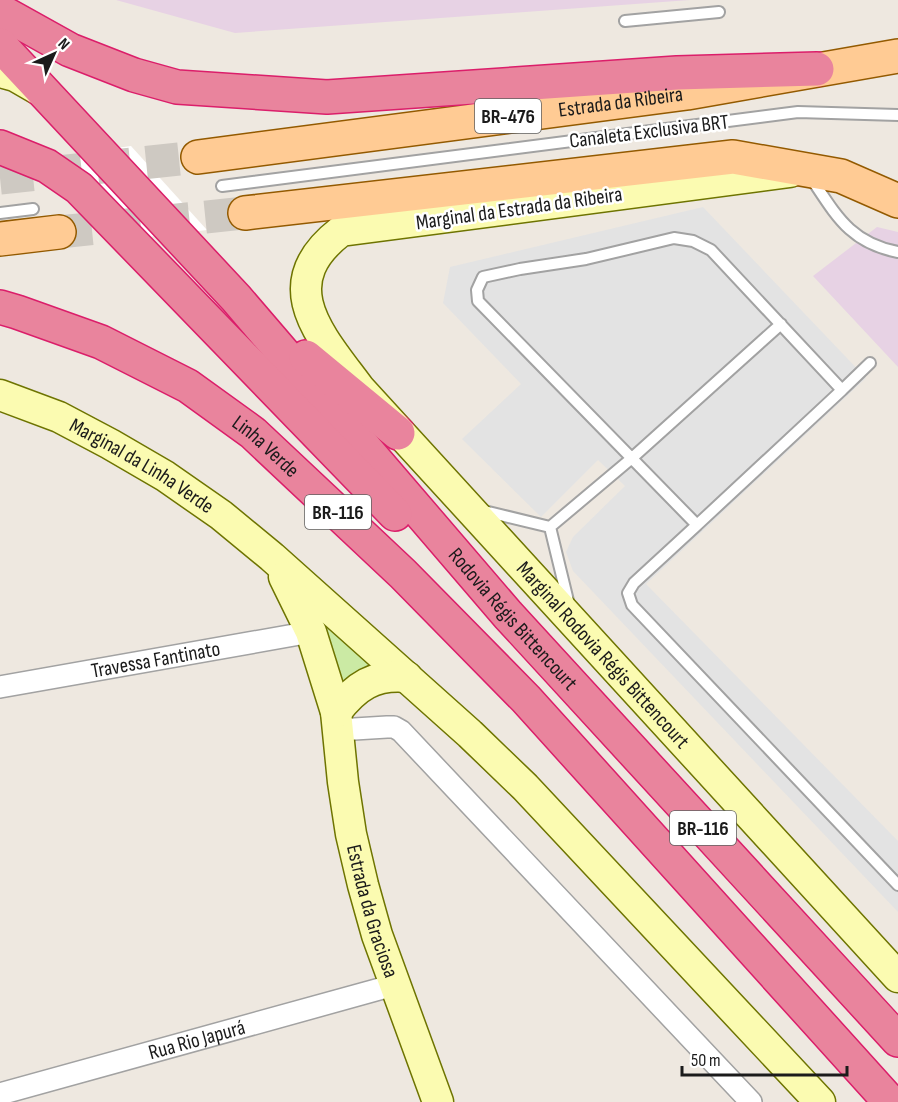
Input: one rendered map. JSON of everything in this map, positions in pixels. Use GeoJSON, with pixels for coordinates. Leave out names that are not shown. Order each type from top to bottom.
{"type":"FeatureCollection","features":[{"type":"Feature","properties":{"kind":"highway"},"geometry":{"type":"LineString","coordinates":[[0,11],[39,34],[91,59],[134,75],[177,87],[327,97],[677,73],[817,69]]}},
{"type":"Feature","properties":{"kind":"highway","name":"BR-116"},"geometry":{"type":"LineString","coordinates":[[0,45],[41,91]]}},
{"type":"Feature","properties":{"kind":"highway","name":"Rodovia Régis Bittencourt"},"geometry":{"type":"LineString","coordinates":[[41,91],[236,298],[508,615],[898,1040]]}},
{"type":"Feature","properties":{"kind":"highway","name":"BR-116"},"geometry":{"type":"LineString","coordinates":[[0,147],[47,166],[79,188],[333,452],[438,557],[508,615]]}},
{"type":"Feature","properties":{"kind":"highway"},"geometry":{"type":"LineString","coordinates":[[236,298],[398,433]]}},
{"type":"Feature","properties":{"kind":"highway","name":"Linha Verde"},"geometry":{"type":"LineString","coordinates":[[0,308],[17,312],[110,347],[188,386],[253,433],[403,574],[526,699],[890,1102]]}},
{"type":"Feature","properties":{"kind":"main road","name":"Estrada da Ribeira"},"geometry":{"type":"LineString","coordinates":[[198,157],[687,93],[898,56]]}},
{"type":"Feature","properties":{"kind":"main road"},"geometry":{"type":"LineString","coordinates":[[0,72],[15,76],[41,91]]}},
{"type":"Feature","properties":{"kind":"main road"},"geometry":{"type":"LineString","coordinates":[[245,213],[733,157],[841,176],[898,201]]}},
{"type":"Feature","properties":{"kind":"main road","name":"Marginal da Estrada da Ribeira"},"geometry":{"type":"LineString","coordinates":[[315,327],[306,304],[307,279],[314,260],[325,243],[341,231],[805,170]]}},
{"type":"Feature","properties":{"kind":"main road"},"geometry":{"type":"LineString","coordinates":[[0,239],[59,232]]}},
{"type":"Feature","properties":{"kind":"main road","name":"Marginal Rodovia Régis Bittencourt"},"geometry":{"type":"LineString","coordinates":[[315,327],[360,389],[398,433],[898,977]]}},
{"type":"Feature","properties":{"kind":"main road","name":"Marginal da Linha Verde"},"geometry":{"type":"LineString","coordinates":[[0,395],[59,417],[165,476],[221,516],[272,557]]}},
{"type":"Feature","properties":{"kind":"main road"},"geometry":{"type":"LineString","coordinates":[[272,557],[407,677],[525,787],[820,1102]]}},
{"type":"Feature","properties":{"kind":"main road","name":"Estrada da Graciosa"},"geometry":{"type":"LineString","coordinates":[[272,557],[294,595],[311,632],[337,721],[343,782],[354,844],[377,935],[433,1101]]}},
{"type":"Feature","properties":{"kind":"main road"},"geometry":{"type":"LineString","coordinates":[[337,721],[346,699],[362,686],[378,678],[407,677]]}},
{"type":"Feature","properties":{"kind":"street","name":"Travessa Fantinato"},"geometry":{"type":"LineString","coordinates":[[0,687],[311,632]]}},
{"type":"Feature","properties":{"kind":"street"},"geometry":{"type":"LineString","coordinates":[[337,721],[394,727],[401,731],[751,1102]]}},
{"type":"Feature","properties":{"kind":"street","name":"Rua Rio Japurá"},"geometry":{"type":"LineString","coordinates":[[0,1094],[394,985]]}},
{"type":"Feature","properties":{"kind":"lane"},"geometry":{"type":"LineString","coordinates":[[625,21],[719,12]]}},
{"type":"Feature","properties":{"kind":"lane","name":"Canaleta Exclusiva BRT"},"geometry":{"type":"LineString","coordinates":[[222,186],[798,112],[898,115]]}},
{"type":"Feature","properties":{"kind":"lane"},"geometry":{"type":"LineString","coordinates":[[805,170],[842,224],[877,248],[898,252]]}},
{"type":"Feature","properties":{"kind":"lane"},"geometry":{"type":"LineString","coordinates":[[0,213],[33,210]]}},
{"type":"Feature","properties":{"kind":"lane"},"geometry":{"type":"LineString","coordinates":[[697,525],[478,301],[477,290],[483,278],[520,269],[586,259],[674,238],[693,241],[711,250],[842,390]]}},
{"type":"Feature","properties":{"kind":"lane"},"geometry":{"type":"LineString","coordinates":[[550,527],[633,458],[781,324]]}},
{"type":"Feature","properties":{"kind":"lane"},"geometry":{"type":"LineString","coordinates":[[870,363],[634,583],[628,593],[632,605],[898,885]]}},
{"type":"Feature","properties":{"kind":"lane"},"geometry":{"type":"LineString","coordinates":[[468,507],[550,527]]}},
{"type":"Feature","properties":{"kind":"lane"},"geometry":{"type":"LineString","coordinates":[[550,527],[574,622]]}},
{"type":"Feature","properties":{"kind":"shaded area"},"geometry":{"type":"Polygon","coordinates":[[[116,0],[690,0],[235,33],[116,0]]]}},
{"type":"Feature","properties":{"kind":"shaded area"},"geometry":{"type":"Polygon","coordinates":[[[703,207],[866,378],[646,584],[898,841],[898,912],[573,571],[566,552],[573,537],[625,486],[598,460],[541,517],[462,439],[521,384],[443,303],[450,267],[703,207]]]}},
{"type":"Feature","properties":{"kind":"shaded area"},"geometry":{"type":"Polygon","coordinates":[[[877,227],[898,232],[898,367],[813,276],[877,227]]]}},
{"type":"Feature","properties":{"kind":"green space"},"geometry":{"type":"Polygon","coordinates":[[[310,607],[380,669],[341,692],[310,607]]]}},
{"type":"Feature","properties":{"kind":"pier"},"geometry":{"type":"Polygon","coordinates":[[[131,146],[207,230],[123,240],[48,181],[4,164],[131,146]]]}},
{"type":"Feature","properties":{"kind":"tunnel"},"geometry":{"type":"LineString","coordinates":[[0,178],[198,157]]}},
{"type":"Feature","properties":{"kind":"tunnel"},"geometry":{"type":"LineString","coordinates":[[59,232],[245,213]]}}]}
